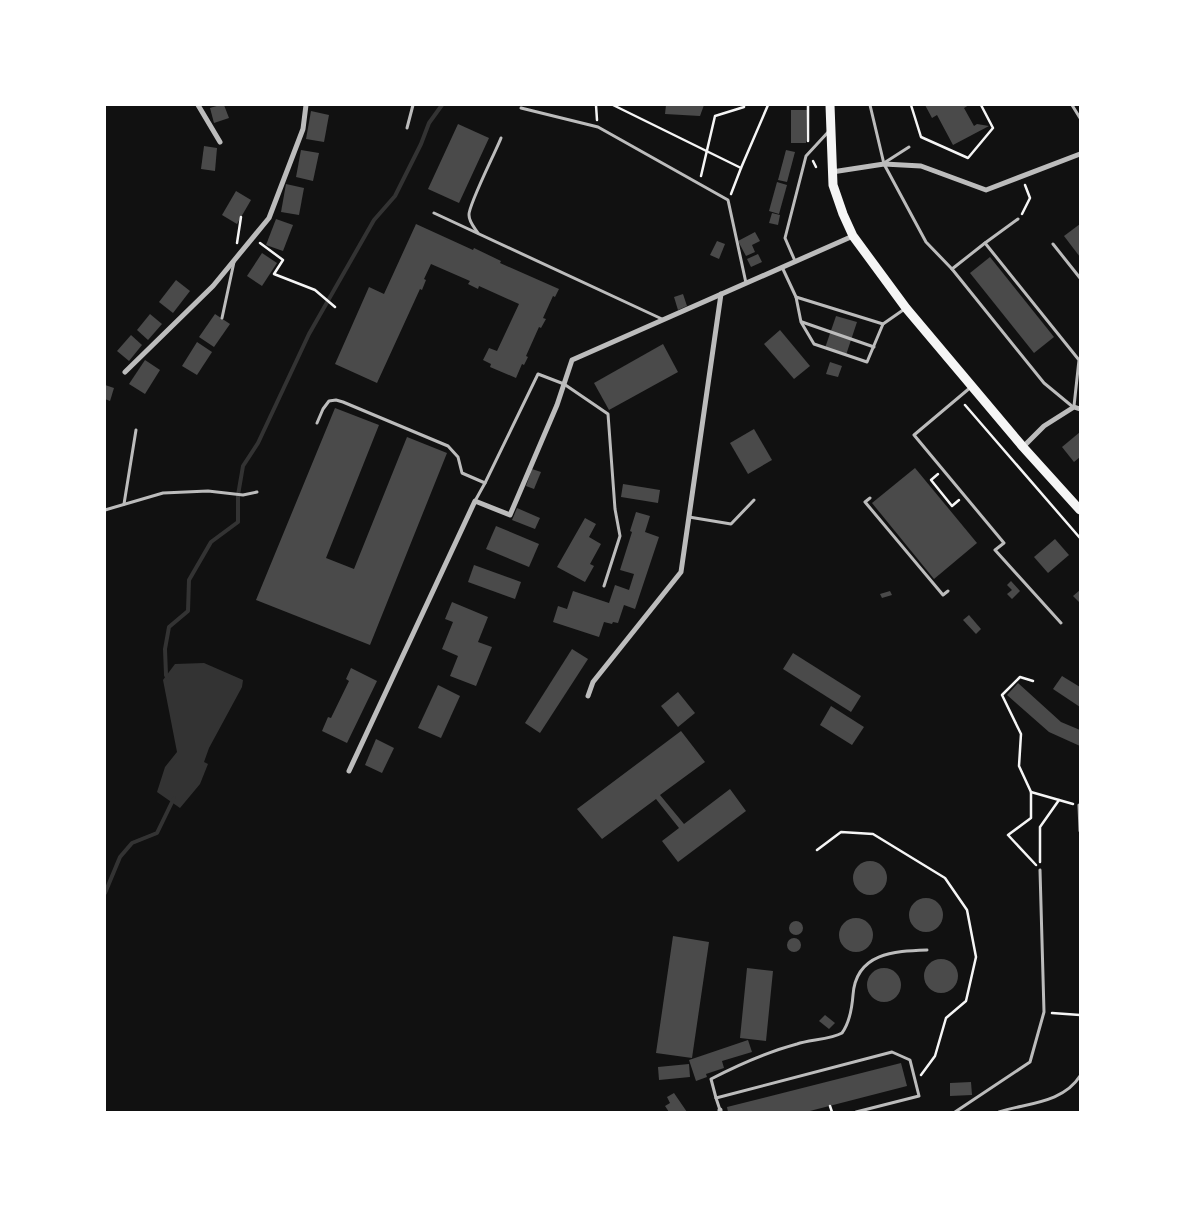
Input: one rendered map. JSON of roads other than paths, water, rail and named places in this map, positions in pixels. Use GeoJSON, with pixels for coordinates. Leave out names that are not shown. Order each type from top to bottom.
{"type":"FeatureCollection","features":[{"type":"Feature","properties":{"kind":"main road"},"geometry":{"type":"LineString","coordinates":[[830,105],[832,172],[835,192],[853,236],[906,308],[971,387],[1080,510]]}},
{"type":"Feature","properties":{"kind":"street"},"geometry":{"type":"LineString","coordinates":[[198,105],[220,142]]}},
{"type":"Feature","properties":{"kind":"street"},"geometry":{"type":"LineString","coordinates":[[125,372],[213,286],[269,218],[303,129],[306,105]]}},
{"type":"Feature","properties":{"kind":"street"},"geometry":{"type":"LineString","coordinates":[[832,172],[884,164],[921,166],[986,190],[1080,154]]}},
{"type":"Feature","properties":{"kind":"street"},"geometry":{"type":"LineString","coordinates":[[349,771],[475,501],[510,515],[557,405],[572,360],[853,236]]}},
{"type":"Feature","properties":{"kind":"street"},"geometry":{"type":"LineString","coordinates":[[588,696],[593,682],[681,572],[721,294]]}},
{"type":"Feature","properties":{"kind":"street"},"geometry":{"type":"LineString","coordinates":[[1023,447],[1044,426],[1077,408]]}},
{"type":"Feature","properties":{"kind":"lane"},"geometry":{"type":"LineString","coordinates":[[407,128],[413,105]]}},
{"type":"Feature","properties":{"kind":"lane"},"geometry":{"type":"LineString","coordinates":[[870,105],[884,164],[926,242],[952,269],[1044,383],[1077,408]]}},
{"type":"Feature","properties":{"kind":"lane"},"geometry":{"type":"LineString","coordinates":[[1072,105],[1080,118]]}},
{"type":"Feature","properties":{"kind":"lane"},"geometry":{"type":"LineString","coordinates":[[521,108],[598,127],[728,200],[746,283]]}},
{"type":"Feature","properties":{"kind":"lane"},"geometry":{"type":"LineString","coordinates":[[795,261],[784,238],[806,156],[830,130]]}},
{"type":"Feature","properties":{"kind":"lane"},"geometry":{"type":"LineString","coordinates":[[478,233],[468,213],[471,202],[481,185],[502,138]]}},
{"type":"Feature","properties":{"kind":"lane"},"geometry":{"type":"LineString","coordinates":[[884,164],[909,147]]}},
{"type":"Feature","properties":{"kind":"lane"},"geometry":{"type":"LineString","coordinates":[[434,213],[663,319]]}},
{"type":"Feature","properties":{"kind":"lane"},"geometry":{"type":"LineString","coordinates":[[952,269],[1018,219]]}},
{"type":"Feature","properties":{"kind":"lane"},"geometry":{"type":"LineString","coordinates":[[985,243],[1080,359],[1077,408]]}},
{"type":"Feature","properties":{"kind":"lane"},"geometry":{"type":"LineString","coordinates":[[1053,244],[1080,278]]}},
{"type":"Feature","properties":{"kind":"lane"},"geometry":{"type":"LineString","coordinates":[[222,318],[235,259]]}},
{"type":"Feature","properties":{"kind":"lane"},"geometry":{"type":"LineString","coordinates":[[782,267],[796,297],[801,322],[814,344],[867,362],[883,324],[906,308]]}},
{"type":"Feature","properties":{"kind":"lane"},"geometry":{"type":"LineString","coordinates":[[796,297],[883,324]]}},
{"type":"Feature","properties":{"kind":"lane"},"geometry":{"type":"LineString","coordinates":[[801,322],[874,347]]}},
{"type":"Feature","properties":{"kind":"lane"},"geometry":{"type":"LineString","coordinates":[[475,501],[538,374],[564,384],[608,414],[615,509],[620,536],[604,586]]}},
{"type":"Feature","properties":{"kind":"lane"},"geometry":{"type":"LineString","coordinates":[[971,387],[914,436],[1004,543],[995,550],[1062,623]]}},
{"type":"Feature","properties":{"kind":"lane"},"geometry":{"type":"LineString","coordinates":[[317,423],[323,409],[330,401],[344,402],[448,446],[458,457],[462,473],[485,483]]}},
{"type":"Feature","properties":{"kind":"lane"},"geometry":{"type":"LineString","coordinates":[[124,504],[136,430]]}},
{"type":"Feature","properties":{"kind":"lane"},"geometry":{"type":"LineString","coordinates":[[105,510],[163,493],[208,491],[243,495],[257,492]]}},
{"type":"Feature","properties":{"kind":"lane"},"geometry":{"type":"LineString","coordinates":[[870,498],[865,502],[943,595],[948,591]]}},
{"type":"Feature","properties":{"kind":"lane"},"geometry":{"type":"LineString","coordinates":[[689,517],[731,524],[754,500]]}},
{"type":"Feature","properties":{"kind":"lane"},"geometry":{"type":"LineString","coordinates":[[1079,805],[1080,831]]}},
{"type":"Feature","properties":{"kind":"lane"},"geometry":{"type":"LineString","coordinates":[[954,1112],[1030,1062],[1044,1012],[1040,870]]}},
{"type":"Feature","properties":{"kind":"lane"},"geometry":{"type":"LineString","coordinates":[[720,1111],[711,1079],[738,1065],[787,1047],[840,1034],[852,1010],[857,978],[864,968],[873,960],[894,951],[927,950]]}},
{"type":"Feature","properties":{"kind":"lane"},"geometry":{"type":"LineString","coordinates":[[716,1098],[892,1052],[910,1060],[919,1096],[856,1112]]}},
{"type":"Feature","properties":{"kind":"lane"},"geometry":{"type":"LineString","coordinates":[[999,1112],[1056,1097],[1074,1084],[1080,1076]]}},
{"type":"Feature","properties":{"kind":"waterway"},"geometry":{"type":"LineString","coordinates":[[168,679],[166,675],[165,649],[169,627],[188,611],[189,580],[211,542],[238,522],[238,495],[243,466],[258,443],[309,334],[374,220],[395,196],[421,144],[429,123],[442,105]]}},
{"type":"Feature","properties":{"kind":"waterway"},"geometry":{"type":"LineString","coordinates":[[105,893],[120,857],[132,843],[157,833],[174,798]]}}]}
